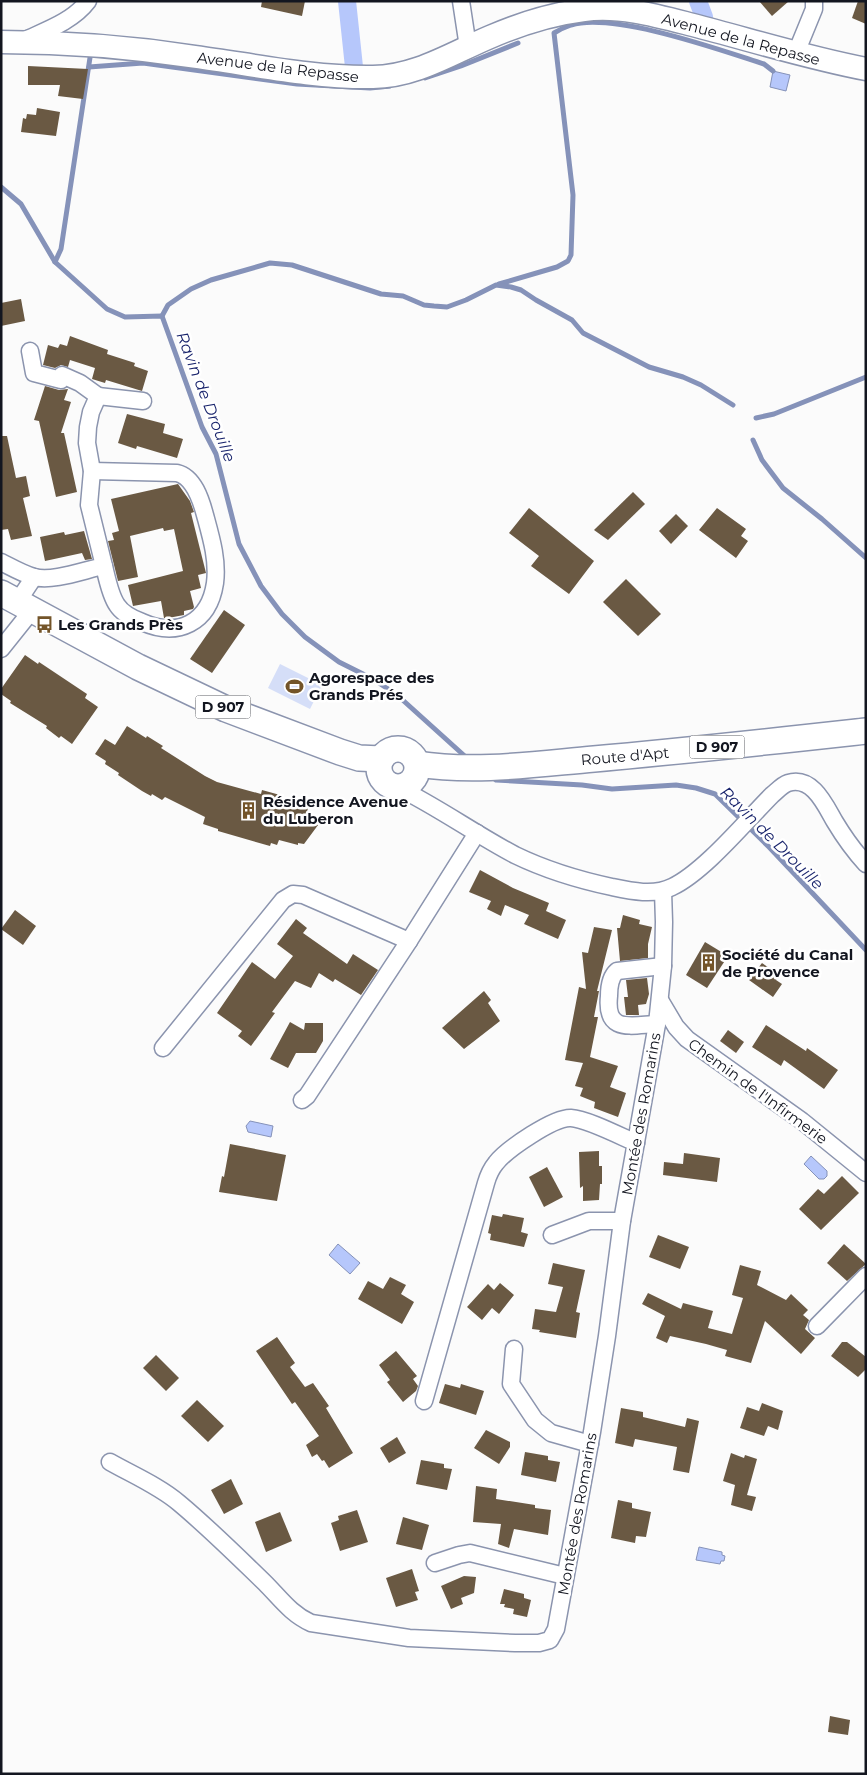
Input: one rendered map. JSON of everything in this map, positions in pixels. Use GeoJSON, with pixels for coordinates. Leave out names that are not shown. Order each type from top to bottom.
{"type":"FeatureCollection","features":[{"type":"Feature","properties":{"kind":"main road","name":"D 907"},"geometry":{"type":"LineString","coordinates":[[17,601],[138,667],[226,709],[397,775]]}},
{"type":"Feature","properties":{"kind":"main road","name":"Route d'Apt"},"geometry":{"type":"LineString","coordinates":[[397,775],[451,768],[498,767],[672,752],[866,731]]}},
{"type":"Feature","properties":{"kind":"street"},"geometry":{"type":"LineString","coordinates":[[12,42],[69,18],[82,9],[88,1]]}},
{"type":"Feature","properties":{"kind":"street"},"geometry":{"type":"LineString","coordinates":[[461,1],[468,47]]}},
{"type":"Feature","properties":{"kind":"street"},"geometry":{"type":"LineString","coordinates":[[796,53],[814,10],[814,1]]}},
{"type":"Feature","properties":{"kind":"street","name":"Avenue de la Repasse"},"geometry":{"type":"LineString","coordinates":[[12,42],[106,46],[314,73],[387,77],[434,62],[535,19],[605,8],[667,19],[796,53],[866,69]]}},
{"type":"Feature","properties":{"kind":"street"},"geometry":{"type":"LineString","coordinates":[[30,351],[34,373],[61,380],[62,375],[80,383],[98,396],[142,402]]}},
{"type":"Feature","properties":{"kind":"street"},"geometry":{"type":"LineString","coordinates":[[92,471],[177,473],[186,477],[202,505],[216,563],[215,584],[212,595],[206,608],[197,619],[182,628],[165,629],[138,620],[120,608],[114,599],[90,508],[92,471],[87,437],[89,419],[98,396]]}},
{"type":"Feature","properties":{"kind":"street"},"geometry":{"type":"LineString","coordinates":[[1,562],[34,577],[55,577],[104,566]]}},
{"type":"Feature","properties":{"kind":"street"},"geometry":{"type":"LineString","coordinates":[[1,648],[17,601],[34,577]]}},
{"type":"Feature","properties":{"kind":"street"},"geometry":{"type":"LineString","coordinates":[[397,775],[477,833],[516,855],[570,877],[629,890],[663,891],[682,881],[717,852],[772,795],[788,783],[805,784],[822,798],[851,847],[866,864]]}},
{"type":"Feature","properties":{"kind":"street"},"geometry":{"type":"LineString","coordinates":[[302,1100],[307,1096],[409,941],[477,833]]}},
{"type":"Feature","properties":{"kind":"street","name":"Montée des Romarins"},"geometry":{"type":"LineString","coordinates":[[110,1462],[178,1501],[266,1584],[290,1610],[300,1618],[311,1623],[409,1638],[515,1643],[545,1642],[550,1640],[556,1629],[590,1444],[622,1221],[658,1024],[663,966],[663,891]]}},
{"type":"Feature","properties":{"kind":"street"},"geometry":{"type":"LineString","coordinates":[[163,1048],[289,895],[303,895],[409,941]]}},
{"type":"Feature","properties":{"kind":"street"},"geometry":{"type":"LineString","coordinates":[[658,1024],[621,1025],[611,1017],[608,1008],[612,978],[616,971],[663,966]]}},
{"type":"Feature","properties":{"kind":"street","name":"Chemin de l'Infirmerie"},"geometry":{"type":"LineString","coordinates":[[660,1000],[676,1027],[687,1039],[802,1121],[866,1173]]}},
{"type":"Feature","properties":{"kind":"street"},"geometry":{"type":"LineString","coordinates":[[424,1400],[486,1184],[495,1164],[508,1150],[551,1123],[564,1118],[576,1119],[636,1143]]}},
{"type":"Feature","properties":{"kind":"street"},"geometry":{"type":"LineString","coordinates":[[552,1235],[590,1221],[622,1221]]}},
{"type":"Feature","properties":{"kind":"street"},"geometry":{"type":"LineString","coordinates":[[817,1326],[866,1276]]}},
{"type":"Feature","properties":{"kind":"street"},"geometry":{"type":"LineString","coordinates":[[514,1349],[512,1384],[535,1420],[551,1433],[590,1444]]}},
{"type":"Feature","properties":{"kind":"street"},"geometry":{"type":"LineString","coordinates":[[434,1564],[470,1553],[565,1576]]}},
{"type":"Feature","properties":{"kind":"shaded area","name":"Agorespace des Grands Prés"},"geometry":{"type":"Polygon","coordinates":[[[280,664],[322,685],[310,709],[268,688],[280,664]]]}},
{"type":"Feature","properties":{"kind":"water"},"geometry":{"type":"Polygon","coordinates":[[[773,71],[790,75],[786,91],[770,87],[773,71]]]}},
{"type":"Feature","properties":{"kind":"water"},"geometry":{"type":"Polygon","coordinates":[[[250,1121],[273,1126],[271,1137],[248,1132],[246,1126],[250,1121]]]}},
{"type":"Feature","properties":{"kind":"water"},"geometry":{"type":"Polygon","coordinates":[[[811,1156],[827,1171],[827,1176],[824,1179],[819,1179],[804,1164],[811,1156]]]}},
{"type":"Feature","properties":{"kind":"water"},"geometry":{"type":"Polygon","coordinates":[[[338,1244],[360,1263],[350,1274],[329,1255],[338,1244]]]}},
{"type":"Feature","properties":{"kind":"water"},"geometry":{"type":"Polygon","coordinates":[[[699,1547],[722,1552],[722,1555],[725,1556],[724,1561],[721,1561],[720,1564],[696,1560],[699,1547]]]}},
{"type":"Feature","properties":{"kind":"building"},"geometry":{"type":"Polygon","coordinates":[[[262,1],[305,1],[302,16],[261,7],[262,1]]]}},
{"type":"Feature","properties":{"kind":"building"},"geometry":{"type":"Polygon","coordinates":[[[759,1],[789,1],[772,16],[759,1]]]}},
{"type":"Feature","properties":{"kind":"building"},"geometry":{"type":"Polygon","coordinates":[[[858,1],[866,1],[866,24],[852,18],[858,1]]]}},
{"type":"Feature","properties":{"kind":"building"},"geometry":{"type":"Polygon","coordinates":[[[28,66],[88,69],[83,99],[58,96],[60,85],[28,85],[28,66]]]}},
{"type":"Feature","properties":{"kind":"building"},"geometry":{"type":"Polygon","coordinates":[[[37,108],[60,112],[56,136],[21,132],[23,118],[26,119],[27,114],[36,115],[37,108]]]}},
{"type":"Feature","properties":{"kind":"building"},"geometry":{"type":"Polygon","coordinates":[[[21,299],[25,321],[1,326],[1,303],[21,299]]]}},
{"type":"Feature","properties":{"kind":"building"},"geometry":{"type":"Polygon","coordinates":[[[70,336],[108,350],[107,354],[135,363],[134,366],[148,371],[142,391],[106,380],[105,383],[92,379],[95,368],[70,360],[68,367],[61,365],[55,368],[43,365],[48,345],[58,348],[60,344],[67,346],[70,336]]]}},
{"type":"Feature","properties":{"kind":"building"},"geometry":{"type":"Polygon","coordinates":[[[45,386],[59,390],[68,389],[64,400],[71,402],[61,433],[64,433],[77,492],[56,497],[39,421],[34,420],[45,386]]]}},
{"type":"Feature","properties":{"kind":"building"},"geometry":{"type":"Polygon","coordinates":[[[127,414],[165,424],[163,433],[183,439],[177,458],[137,446],[136,449],[118,443],[127,414]]]}},
{"type":"Feature","properties":{"kind":"building"},"geometry":{"type":"Polygon","coordinates":[[[1,436],[7,436],[16,478],[26,476],[30,496],[23,498],[32,536],[11,540],[8,529],[1,530],[1,436]]]}},
{"type":"Feature","properties":{"kind":"building"},"geometry":{"type":"Polygon","coordinates":[[[178,484],[190,501],[194,512],[191,513],[206,573],[198,575],[201,588],[190,591],[193,609],[184,611],[184,615],[164,618],[161,601],[133,606],[128,585],[183,571],[174,529],[164,531],[163,528],[130,536],[138,577],[118,581],[108,541],[114,540],[112,533],[119,531],[111,499],[178,484]]]}},
{"type":"Feature","properties":{"kind":"building"},"geometry":{"type":"Polygon","coordinates":[[[633,492],[645,504],[608,540],[594,530],[633,492]]]}},
{"type":"Feature","properties":{"kind":"building"},"geometry":{"type":"Polygon","coordinates":[[[529,508],[594,561],[569,594],[531,566],[539,556],[509,533],[529,508]]]}},
{"type":"Feature","properties":{"kind":"building"},"geometry":{"type":"Polygon","coordinates":[[[717,508],[746,529],[741,536],[748,541],[736,558],[699,530],[717,508]]]}},
{"type":"Feature","properties":{"kind":"building"},"geometry":{"type":"Polygon","coordinates":[[[676,514],[688,526],[671,544],[659,531],[676,514]]]}},
{"type":"Feature","properties":{"kind":"building"},"geometry":{"type":"Polygon","coordinates":[[[84,531],[92,559],[85,560],[82,553],[45,561],[40,537],[64,532],[65,535],[84,531]]]}},
{"type":"Feature","properties":{"kind":"building"},"geometry":{"type":"Polygon","coordinates":[[[626,579],[661,614],[638,636],[603,602],[626,579]]]}},
{"type":"Feature","properties":{"kind":"building"},"geometry":{"type":"Polygon","coordinates":[[[224,610],[245,625],[212,673],[190,659],[224,610]]]}},
{"type":"Feature","properties":{"kind":"building"},"geometry":{"type":"Polygon","coordinates":[[[25,655],[38,664],[39,662],[87,694],[85,698],[98,707],[72,744],[61,736],[59,738],[46,728],[47,726],[10,703],[11,701],[1,694],[1,689],[25,655]]]}},
{"type":"Feature","properties":{"kind":"building"},"geometry":{"type":"Polygon","coordinates":[[[127,726],[146,738],[147,736],[163,746],[161,748],[217,782],[261,794],[262,790],[280,795],[279,798],[308,807],[307,813],[324,817],[304,844],[298,843],[298,845],[279,840],[277,845],[271,843],[270,846],[218,831],[218,829],[203,824],[205,817],[165,797],[162,800],[142,791],[118,775],[119,773],[105,764],[106,761],[95,754],[105,739],[115,745],[127,726]]]}},
{"type":"Feature","properties":{"kind":"building"},"geometry":{"type":"Polygon","coordinates":[[[480,870],[513,888],[549,903],[546,911],[566,920],[558,939],[524,924],[529,915],[505,905],[501,916],[487,909],[491,901],[469,892],[480,870]]]}},
{"type":"Feature","properties":{"kind":"building"},"geometry":{"type":"Polygon","coordinates":[[[15,910],[36,926],[23,945],[1,929],[15,910]]]}},
{"type":"Feature","properties":{"kind":"building"},"geometry":{"type":"Polygon","coordinates":[[[623,915],[640,920],[639,924],[652,927],[648,944],[648,958],[620,961],[617,928],[620,928],[623,915]]]}},
{"type":"Feature","properties":{"kind":"building"},"geometry":{"type":"Polygon","coordinates":[[[296,919],[307,928],[303,933],[347,964],[353,954],[378,970],[361,995],[335,979],[333,982],[319,973],[311,988],[295,981],[272,1012],[275,1013],[251,1046],[238,1036],[242,1031],[217,1013],[252,962],[275,979],[293,956],[277,944],[296,919]]]}},
{"type":"Feature","properties":{"kind":"building"},"geometry":{"type":"Polygon","coordinates":[[[594,927],[612,930],[597,991],[599,991],[594,1017],[598,1017],[590,1057],[618,1066],[610,1087],[626,1093],[618,1117],[594,1108],[595,1102],[580,1096],[583,1088],[575,1086],[583,1063],[565,1060],[579,987],[586,989],[582,952],[588,953],[594,927]]]}},
{"type":"Feature","properties":{"kind":"building","name":"Société du Canal de Provence"},"geometry":{"type":"Polygon","coordinates":[[[705,942],[728,956],[707,988],[686,975],[705,942]]]}},
{"type":"Feature","properties":{"kind":"building"},"geometry":{"type":"Polygon","coordinates":[[[762,963],[779,975],[776,980],[782,984],[773,997],[749,980],[762,963]]]}},
{"type":"Feature","properties":{"kind":"building"},"geometry":{"type":"Polygon","coordinates":[[[647,978],[649,994],[646,1004],[638,1005],[639,1015],[626,1015],[624,997],[628,997],[626,980],[647,978]]]}},
{"type":"Feature","properties":{"kind":"building"},"geometry":{"type":"Polygon","coordinates":[[[484,991],[491,1000],[488,1003],[500,1021],[464,1049],[442,1028],[484,991]]]}},
{"type":"Feature","properties":{"kind":"building"},"geometry":{"type":"Polygon","coordinates":[[[290,1022],[304,1030],[305,1023],[323,1023],[323,1041],[316,1053],[296,1053],[288,1068],[270,1059],[290,1022]]]}},
{"type":"Feature","properties":{"kind":"building"},"geometry":{"type":"Polygon","coordinates":[[[766,1025],[806,1051],[807,1048],[838,1070],[824,1089],[784,1060],[781,1066],[752,1047],[766,1025]]]}},
{"type":"Feature","properties":{"kind":"building"},"geometry":{"type":"Polygon","coordinates":[[[728,1030],[744,1042],[736,1053],[720,1041],[728,1030]]]}},
{"type":"Feature","properties":{"kind":"building"},"geometry":{"type":"Polygon","coordinates":[[[230,1144],[286,1155],[277,1201],[219,1192],[222,1176],[224,1177],[230,1144]]]}},
{"type":"Feature","properties":{"kind":"building"},"geometry":{"type":"Polygon","coordinates":[[[599,1151],[599,1166],[602,1166],[602,1184],[600,1184],[599,1200],[583,1201],[583,1186],[580,1188],[579,1152],[599,1151]]]}},
{"type":"Feature","properties":{"kind":"building"},"geometry":{"type":"Polygon","coordinates":[[[684,1153],[720,1158],[717,1182],[663,1175],[664,1162],[683,1164],[684,1153]]]}},
{"type":"Feature","properties":{"kind":"building"},"geometry":{"type":"Polygon","coordinates":[[[547,1167],[563,1197],[544,1207],[529,1177],[547,1167]]]}},
{"type":"Feature","properties":{"kind":"building"},"geometry":{"type":"Polygon","coordinates":[[[842,1176],[859,1193],[821,1230],[799,1209],[818,1189],[824,1194],[842,1176]]]}},
{"type":"Feature","properties":{"kind":"building"},"geometry":{"type":"Polygon","coordinates":[[[503,1214],[524,1218],[521,1232],[528,1234],[524,1247],[490,1240],[491,1234],[488,1233],[492,1215],[502,1217],[503,1214]]]}},
{"type":"Feature","properties":{"kind":"building"},"geometry":{"type":"Polygon","coordinates":[[[658,1235],[689,1247],[680,1269],[649,1257],[658,1235]]]}},
{"type":"Feature","properties":{"kind":"building"},"geometry":{"type":"Polygon","coordinates":[[[844,1244],[866,1264],[847,1281],[827,1263],[844,1244]]]}},
{"type":"Feature","properties":{"kind":"building"},"geometry":{"type":"Polygon","coordinates":[[[553,1263],[585,1270],[576,1312],[580,1313],[576,1338],[539,1332],[540,1330],[532,1329],[535,1309],[556,1312],[563,1287],[548,1284],[553,1263]]]}},
{"type":"Feature","properties":{"kind":"building"},"geometry":{"type":"Polygon","coordinates":[[[740,1265],[761,1271],[757,1285],[786,1300],[791,1294],[808,1310],[803,1315],[809,1320],[805,1329],[815,1338],[801,1354],[765,1321],[751,1363],[725,1356],[727,1350],[706,1344],[670,1336],[667,1343],[656,1338],[665,1316],[642,1304],[648,1293],[681,1309],[683,1303],[713,1311],[708,1328],[732,1334],[743,1298],[732,1295],[740,1265]]]}},
{"type":"Feature","properties":{"kind":"building"},"geometry":{"type":"Polygon","coordinates":[[[390,1277],[406,1285],[401,1294],[414,1302],[402,1324],[358,1299],[368,1281],[383,1289],[390,1277]]]}},
{"type":"Feature","properties":{"kind":"building"},"geometry":{"type":"Polygon","coordinates":[[[500,1283],[514,1295],[499,1314],[492,1308],[482,1320],[467,1307],[488,1284],[494,1290],[500,1283]]]}},
{"type":"Feature","properties":{"kind":"building"},"geometry":{"type":"Polygon","coordinates":[[[277,1337],[295,1363],[290,1367],[305,1387],[313,1383],[329,1406],[326,1408],[353,1453],[329,1468],[317,1454],[312,1457],[306,1445],[319,1436],[295,1402],[292,1404],[256,1351],[277,1337]]]}},
{"type":"Feature","properties":{"kind":"building"},"geometry":{"type":"Polygon","coordinates":[[[842,1342],[847,1342],[866,1357],[866,1369],[858,1377],[831,1356],[842,1342]]]}},
{"type":"Feature","properties":{"kind":"building"},"geometry":{"type":"Polygon","coordinates":[[[396,1351],[417,1376],[413,1379],[418,1386],[416,1391],[403,1402],[387,1382],[390,1380],[379,1365],[396,1351]]]}},
{"type":"Feature","properties":{"kind":"building"},"geometry":{"type":"Polygon","coordinates":[[[156,1355],[179,1378],[166,1391],[143,1368],[156,1355]]]}},
{"type":"Feature","properties":{"kind":"building"},"geometry":{"type":"Polygon","coordinates":[[[445,1384],[460,1388],[461,1384],[484,1391],[476,1415],[439,1403],[445,1384]]]}},
{"type":"Feature","properties":{"kind":"building"},"geometry":{"type":"Polygon","coordinates":[[[197,1400],[224,1426],[208,1442],[181,1416],[197,1400]]]}},
{"type":"Feature","properties":{"kind":"building"},"geometry":{"type":"Polygon","coordinates":[[[762,1403],[783,1411],[778,1430],[768,1426],[764,1436],[740,1428],[747,1407],[759,1411],[762,1403]]]}},
{"type":"Feature","properties":{"kind":"building"},"geometry":{"type":"Polygon","coordinates":[[[621,1408],[643,1412],[643,1417],[685,1427],[687,1418],[699,1421],[689,1473],[673,1470],[677,1447],[635,1439],[633,1447],[615,1443],[621,1408]]]}},
{"type":"Feature","properties":{"kind":"building"},"geometry":{"type":"Polygon","coordinates":[[[486,1430],[510,1442],[510,1447],[499,1464],[474,1448],[486,1430]]]}},
{"type":"Feature","properties":{"kind":"building"},"geometry":{"type":"Polygon","coordinates":[[[397,1437],[406,1453],[389,1463],[380,1448],[397,1437]]]}},
{"type":"Feature","properties":{"kind":"building"},"geometry":{"type":"Polygon","coordinates":[[[525,1452],[548,1456],[548,1460],[560,1462],[556,1482],[521,1475],[525,1452]]]}},
{"type":"Feature","properties":{"kind":"building"},"geometry":{"type":"Polygon","coordinates":[[[731,1453],[744,1458],[745,1455],[757,1459],[747,1495],[756,1497],[752,1511],[731,1505],[735,1485],[723,1481],[731,1453]]]}},
{"type":"Feature","properties":{"kind":"building"},"geometry":{"type":"Polygon","coordinates":[[[421,1460],[444,1464],[444,1468],[452,1469],[447,1490],[416,1484],[421,1460]]]}},
{"type":"Feature","properties":{"kind":"building"},"geometry":{"type":"Polygon","coordinates":[[[231,1479],[243,1504],[224,1514],[211,1490],[231,1479]]]}},
{"type":"Feature","properties":{"kind":"building"},"geometry":{"type":"Polygon","coordinates":[[[476,1486],[497,1489],[496,1499],[535,1505],[535,1508],[551,1510],[548,1535],[514,1529],[509,1548],[498,1544],[501,1524],[473,1522],[476,1486]]]}},
{"type":"Feature","properties":{"kind":"building"},"geometry":{"type":"Polygon","coordinates":[[[618,1500],[632,1503],[632,1508],[651,1512],[646,1537],[636,1536],[635,1543],[611,1538],[618,1500]]]}},
{"type":"Feature","properties":{"kind":"building"},"geometry":{"type":"Polygon","coordinates":[[[357,1510],[368,1542],[340,1551],[331,1523],[339,1520],[338,1516],[357,1510]]]}},
{"type":"Feature","properties":{"kind":"building"},"geometry":{"type":"Polygon","coordinates":[[[280,1512],[292,1541],[266,1552],[255,1522],[280,1512]]]}},
{"type":"Feature","properties":{"kind":"building"},"geometry":{"type":"Polygon","coordinates":[[[403,1517],[429,1525],[422,1550],[396,1544],[403,1517]]]}},
{"type":"Feature","properties":{"kind":"building"},"geometry":{"type":"Polygon","coordinates":[[[412,1569],[419,1591],[415,1592],[418,1600],[396,1607],[386,1578],[412,1569]]]}},
{"type":"Feature","properties":{"kind":"building"},"geometry":{"type":"Polygon","coordinates":[[[464,1576],[476,1577],[474,1593],[461,1598],[463,1604],[451,1609],[441,1586],[464,1576]]]}},
{"type":"Feature","properties":{"kind":"building"},"geometry":{"type":"Polygon","coordinates":[[[504,1589],[524,1594],[524,1598],[531,1600],[527,1617],[513,1614],[514,1609],[504,1607],[505,1604],[500,1604],[504,1589]]]}},
{"type":"Feature","properties":{"kind":"building"},"geometry":{"type":"Polygon","coordinates":[[[830,1716],[850,1720],[848,1735],[828,1732],[830,1716]]]}},
{"type":"Feature","properties":{"kind":"waterway"},"geometry":{"type":"LineString","coordinates":[[347,1],[354,67]]}},
{"type":"Feature","properties":{"kind":"waterway"},"geometry":{"type":"LineString","coordinates":[[698,1],[704,17]]}},
{"type":"Feature","properties":{"kind":"waterway"},"geometry":{"type":"LineString","coordinates":[[499,284],[557,267],[568,261],[571,255],[573,195],[554,33],[571,25],[590,22],[639,28],[721,50],[764,64],[773,71]]}},
{"type":"Feature","properties":{"kind":"waterway"},"geometry":{"type":"LineString","coordinates":[[425,78],[518,43]]}},
{"type":"Feature","properties":{"kind":"waterway"},"geometry":{"type":"LineString","coordinates":[[55,262],[61,249],[91,51]]}},
{"type":"Feature","properties":{"kind":"waterway"},"geometry":{"type":"LineString","coordinates":[[89,67],[143,63],[297,84],[370,88],[390,86]]}},
{"type":"Feature","properties":{"kind":"waterway","name":"Ravin de Drouille"},"geometry":{"type":"LineString","coordinates":[[1,187],[21,204],[55,262],[107,309],[125,317],[162,316],[202,427],[216,454],[239,544],[261,586],[282,614],[305,637],[339,662],[371,678],[396,694],[468,759]]}},
{"type":"Feature","properties":{"kind":"waterway"},"geometry":{"type":"LineString","coordinates":[[162,316],[168,305],[191,289],[211,280],[270,263],[292,265],[381,294],[403,296],[424,305],[434,306],[447,307],[496,285],[511,287],[521,290],[572,320],[583,333],[649,367],[683,377],[701,385],[733,405]]}},
{"type":"Feature","properties":{"kind":"waterway"},"geometry":{"type":"LineString","coordinates":[[756,418],[774,414],[866,377]]}},
{"type":"Feature","properties":{"kind":"waterway"},"geometry":{"type":"LineString","coordinates":[[753,440],[762,460],[783,488],[866,558]]}},
{"type":"Feature","properties":{"kind":"waterway","name":"Ravin de Drouille"},"geometry":{"type":"LineString","coordinates":[[491,776],[496,780],[582,785],[612,789],[676,785],[696,788],[715,794],[769,847],[866,950]]}},
{"type":"Feature","properties":{"kind":"place","name":"Les Grands Près"},"geometry":{"type":"Point","coordinates":[44,624]}},
{"type":"Feature","properties":{"kind":"place","name":"Agorespace des Grands Prés"},"geometry":{"type":"Point","coordinates":[295,686]}},
{"type":"Feature","properties":{"kind":"place","name":"Résidence Avenue du Luberon"},"geometry":{"type":"Point","coordinates":[249,810]}},
{"type":"Feature","properties":{"kind":"place","name":"Société du Canal de Provence"},"geometry":{"type":"Point","coordinates":[708,963]}}]}
